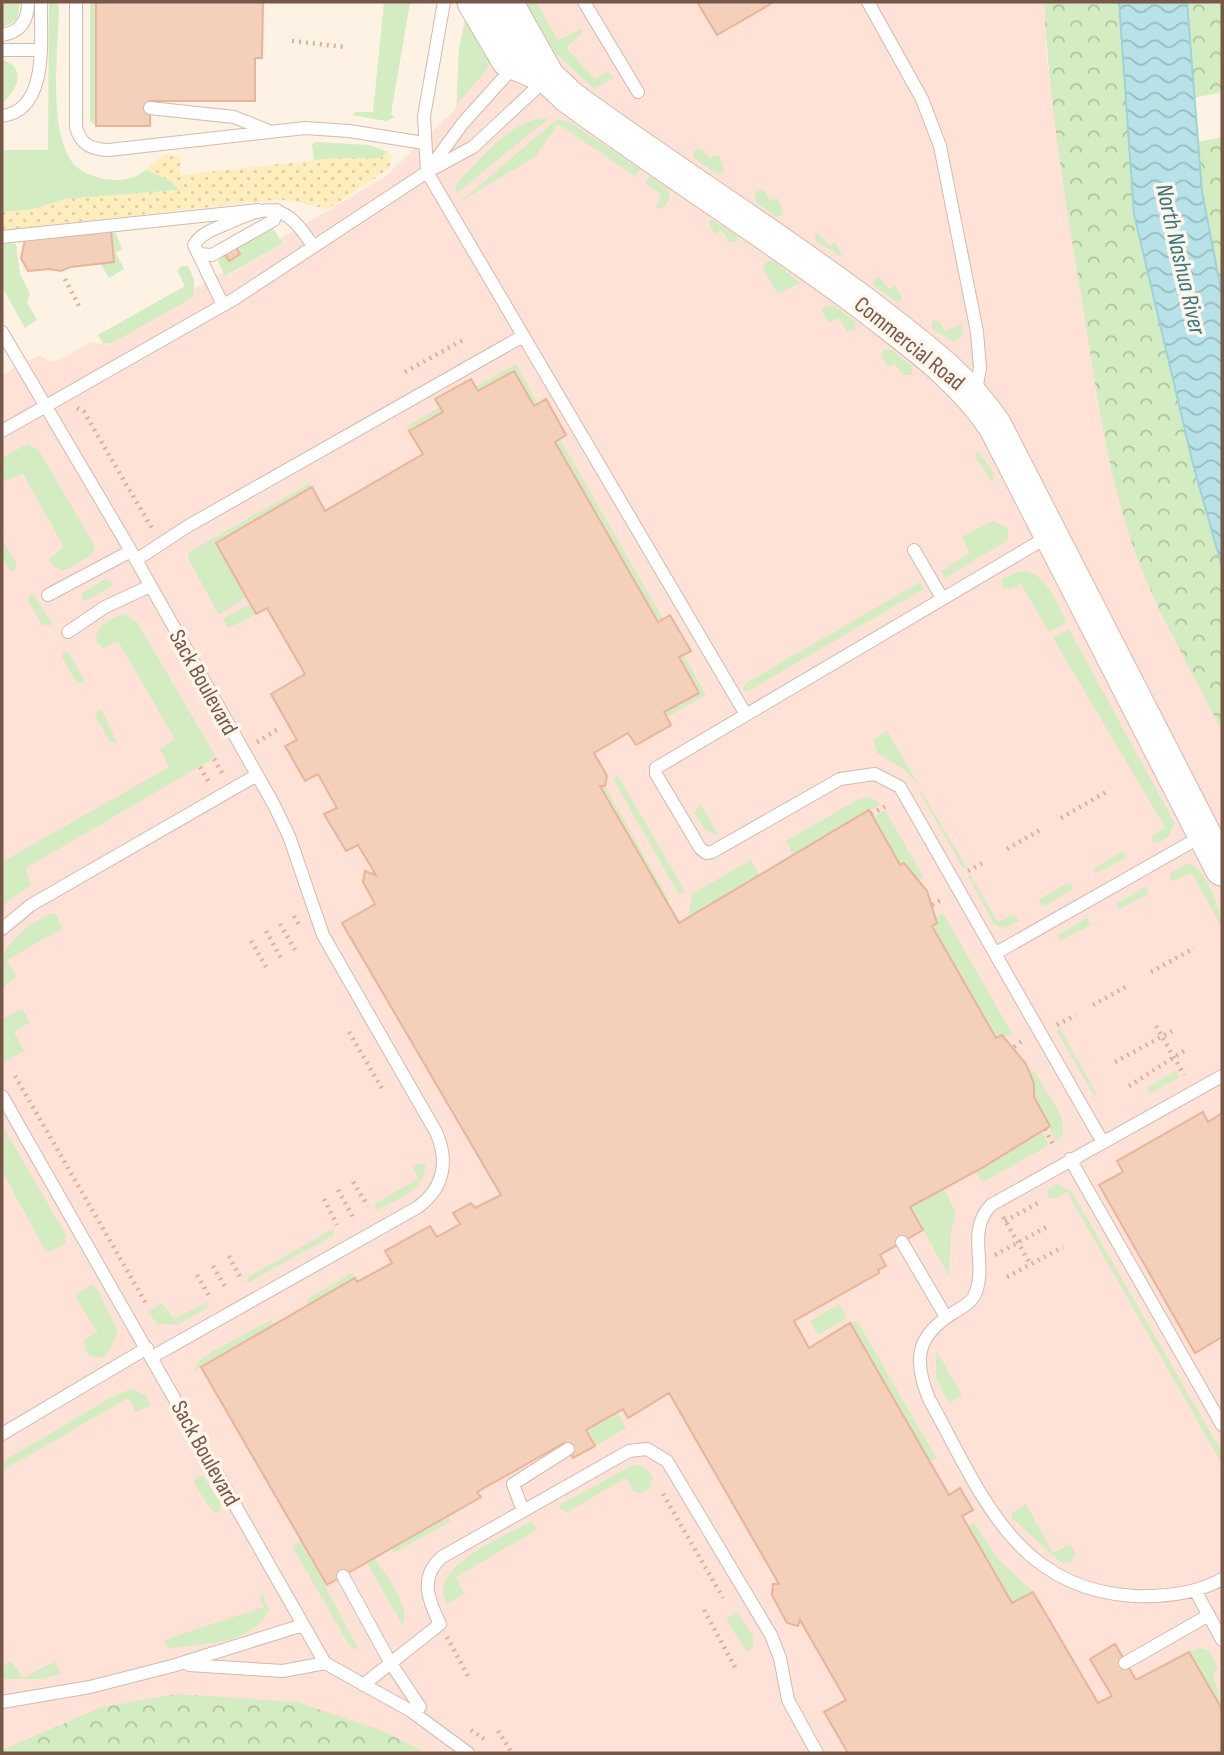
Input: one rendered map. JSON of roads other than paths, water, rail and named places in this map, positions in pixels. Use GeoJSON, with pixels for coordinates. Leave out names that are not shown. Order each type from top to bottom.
{"type":"FeatureCollection","features":[{"type":"Feature","properties":{"kind":"street","name":"Commercial Road"},"geometry":{"type":"LineString","coordinates":[[474,2],[497,46],[524,56],[578,103],[834,282],[950,371],[974,397],[995,426],[1049,536],[1222,869]]}},
{"type":"Feature","properties":{"kind":"street","name":"Commercial Road"},"geometry":{"type":"LineString","coordinates":[[506,2],[524,56]]}},
{"type":"Feature","properties":{"kind":"lane"},"geometry":{"type":"LineString","coordinates":[[2,35],[17,30],[23,24],[28,2]]}},
{"type":"Feature","properties":{"kind":"lane"},"geometry":{"type":"LineString","coordinates":[[2,116],[16,113],[32,96],[37,80],[41,2]]}},
{"type":"Feature","properties":{"kind":"lane"},"geometry":{"type":"LineString","coordinates":[[76,2],[76,127],[78,136],[89,147],[109,150],[271,131],[325,128],[424,143]]}},
{"type":"Feature","properties":{"kind":"lane"},"geometry":{"type":"LineString","coordinates":[[444,2],[424,116],[427,172],[745,713]]}},
{"type":"Feature","properties":{"kind":"lane"},"geometry":{"type":"LineString","coordinates":[[584,2],[638,92]]}},
{"type":"Feature","properties":{"kind":"lane"},"geometry":{"type":"LineString","coordinates":[[868,2],[922,99],[940,146],[977,332],[980,368],[974,397]]}},
{"type":"Feature","properties":{"kind":"lane"},"geometry":{"type":"LineString","coordinates":[[2,50],[39,50]]}},
{"type":"Feature","properties":{"kind":"lane"},"geometry":{"type":"LineString","coordinates":[[427,172],[456,131],[524,56]]}},
{"type":"Feature","properties":{"kind":"lane"},"geometry":{"type":"LineString","coordinates":[[2,431],[223,305],[427,172],[473,147],[548,77]]}},
{"type":"Feature","properties":{"kind":"lane"},"geometry":{"type":"LineString","coordinates":[[150,108],[234,117],[271,131]]}},
{"type":"Feature","properties":{"kind":"lane"},"geometry":{"type":"LineString","coordinates":[[223,305],[194,245],[199,237],[258,210]]}},
{"type":"Feature","properties":{"kind":"lane"},"geometry":{"type":"LineString","coordinates":[[2,237],[277,210],[293,218],[313,246]]}},
{"type":"Feature","properties":{"kind":"lane"},"geometry":{"type":"LineString","coordinates":[[199,254],[212,255],[274,220],[277,210]]}},
{"type":"Feature","properties":{"kind":"lane","name":"Sack Boulevard"},"geometry":{"type":"LineString","coordinates":[[2,332],[134,556],[257,775],[289,836],[323,935],[436,1132],[443,1148],[444,1167],[438,1185],[418,1207],[2,1434]]}},
{"type":"Feature","properties":{"kind":"lane"},"geometry":{"type":"LineString","coordinates":[[48,595],[134,556],[523,336]]}},
{"type":"Feature","properties":{"kind":"lane"},"geometry":{"type":"LineString","coordinates":[[1049,536],[745,713],[656,768],[656,774],[700,848],[712,852],[840,779],[860,774],[884,776],[900,787],[1102,1142]]}},
{"type":"Feature","properties":{"kind":"lane"},"geometry":{"type":"LineString","coordinates":[[914,550],[942,598]]}},
{"type":"Feature","properties":{"kind":"lane"},"geometry":{"type":"LineString","coordinates":[[68,632],[104,607],[150,586]]}},
{"type":"Feature","properties":{"kind":"lane"},"geometry":{"type":"LineString","coordinates":[[2,929],[20,912],[257,775]]}},
{"type":"Feature","properties":{"kind":"lane"},"geometry":{"type":"LineString","coordinates":[[996,953],[1205,835]]}},
{"type":"Feature","properties":{"kind":"lane"},"geometry":{"type":"LineString","coordinates":[[1222,1076],[1070,1159],[995,1202],[985,1211],[978,1227],[977,1291],[970,1302],[934,1325],[923,1341],[920,1361],[923,1384],[992,1511],[1013,1541],[1046,1569],[1087,1587],[1148,1597],[1195,1590],[1222,1579]]}},
{"type":"Feature","properties":{"kind":"lane","name":"Sack Boulevard"},"geometry":{"type":"LineString","coordinates":[[2,1096],[325,1663],[411,1711],[468,1753]]}},
{"type":"Feature","properties":{"kind":"lane"},"geometry":{"type":"LineString","coordinates":[[1070,1159],[1222,1423]]}},
{"type":"Feature","properties":{"kind":"lane"},"geometry":{"type":"LineString","coordinates":[[902,1242],[946,1317]]}},
{"type":"Feature","properties":{"kind":"lane"},"geometry":{"type":"LineString","coordinates":[[363,1685],[440,1624],[429,1602],[427,1587],[434,1564],[523,1511],[635,1450],[647,1449],[661,1455],[681,1484],[771,1635],[780,1658],[788,1700],[817,1753]]}},
{"type":"Feature","properties":{"kind":"lane"},"geometry":{"type":"LineString","coordinates":[[523,1511],[513,1484],[568,1450]]}},
{"type":"Feature","properties":{"kind":"lane"},"geometry":{"type":"LineString","coordinates":[[343,1576],[390,1662],[420,1707]]}},
{"type":"Feature","properties":{"kind":"lane"},"geometry":{"type":"LineString","coordinates":[[1195,1590],[1222,1640]]}},
{"type":"Feature","properties":{"kind":"lane"},"geometry":{"type":"LineString","coordinates":[[1125,1663],[1209,1615]]}},
{"type":"Feature","properties":{"kind":"lane"},"geometry":{"type":"LineString","coordinates":[[2,1702],[90,1687],[174,1665],[303,1625]]}},
{"type":"Feature","properties":{"kind":"lane"},"geometry":{"type":"LineString","coordinates":[[174,1665],[220,1665],[283,1671],[325,1663]]}},
{"type":"Feature","properties":{"kind":"water","name":"North Nashua River"},"geometry":{"type":"Polygon","coordinates":[[[1119,2],[1187,2],[1202,192],[1222,295],[1222,567],[1193,464],[1134,214],[1119,2]]]}}]}
